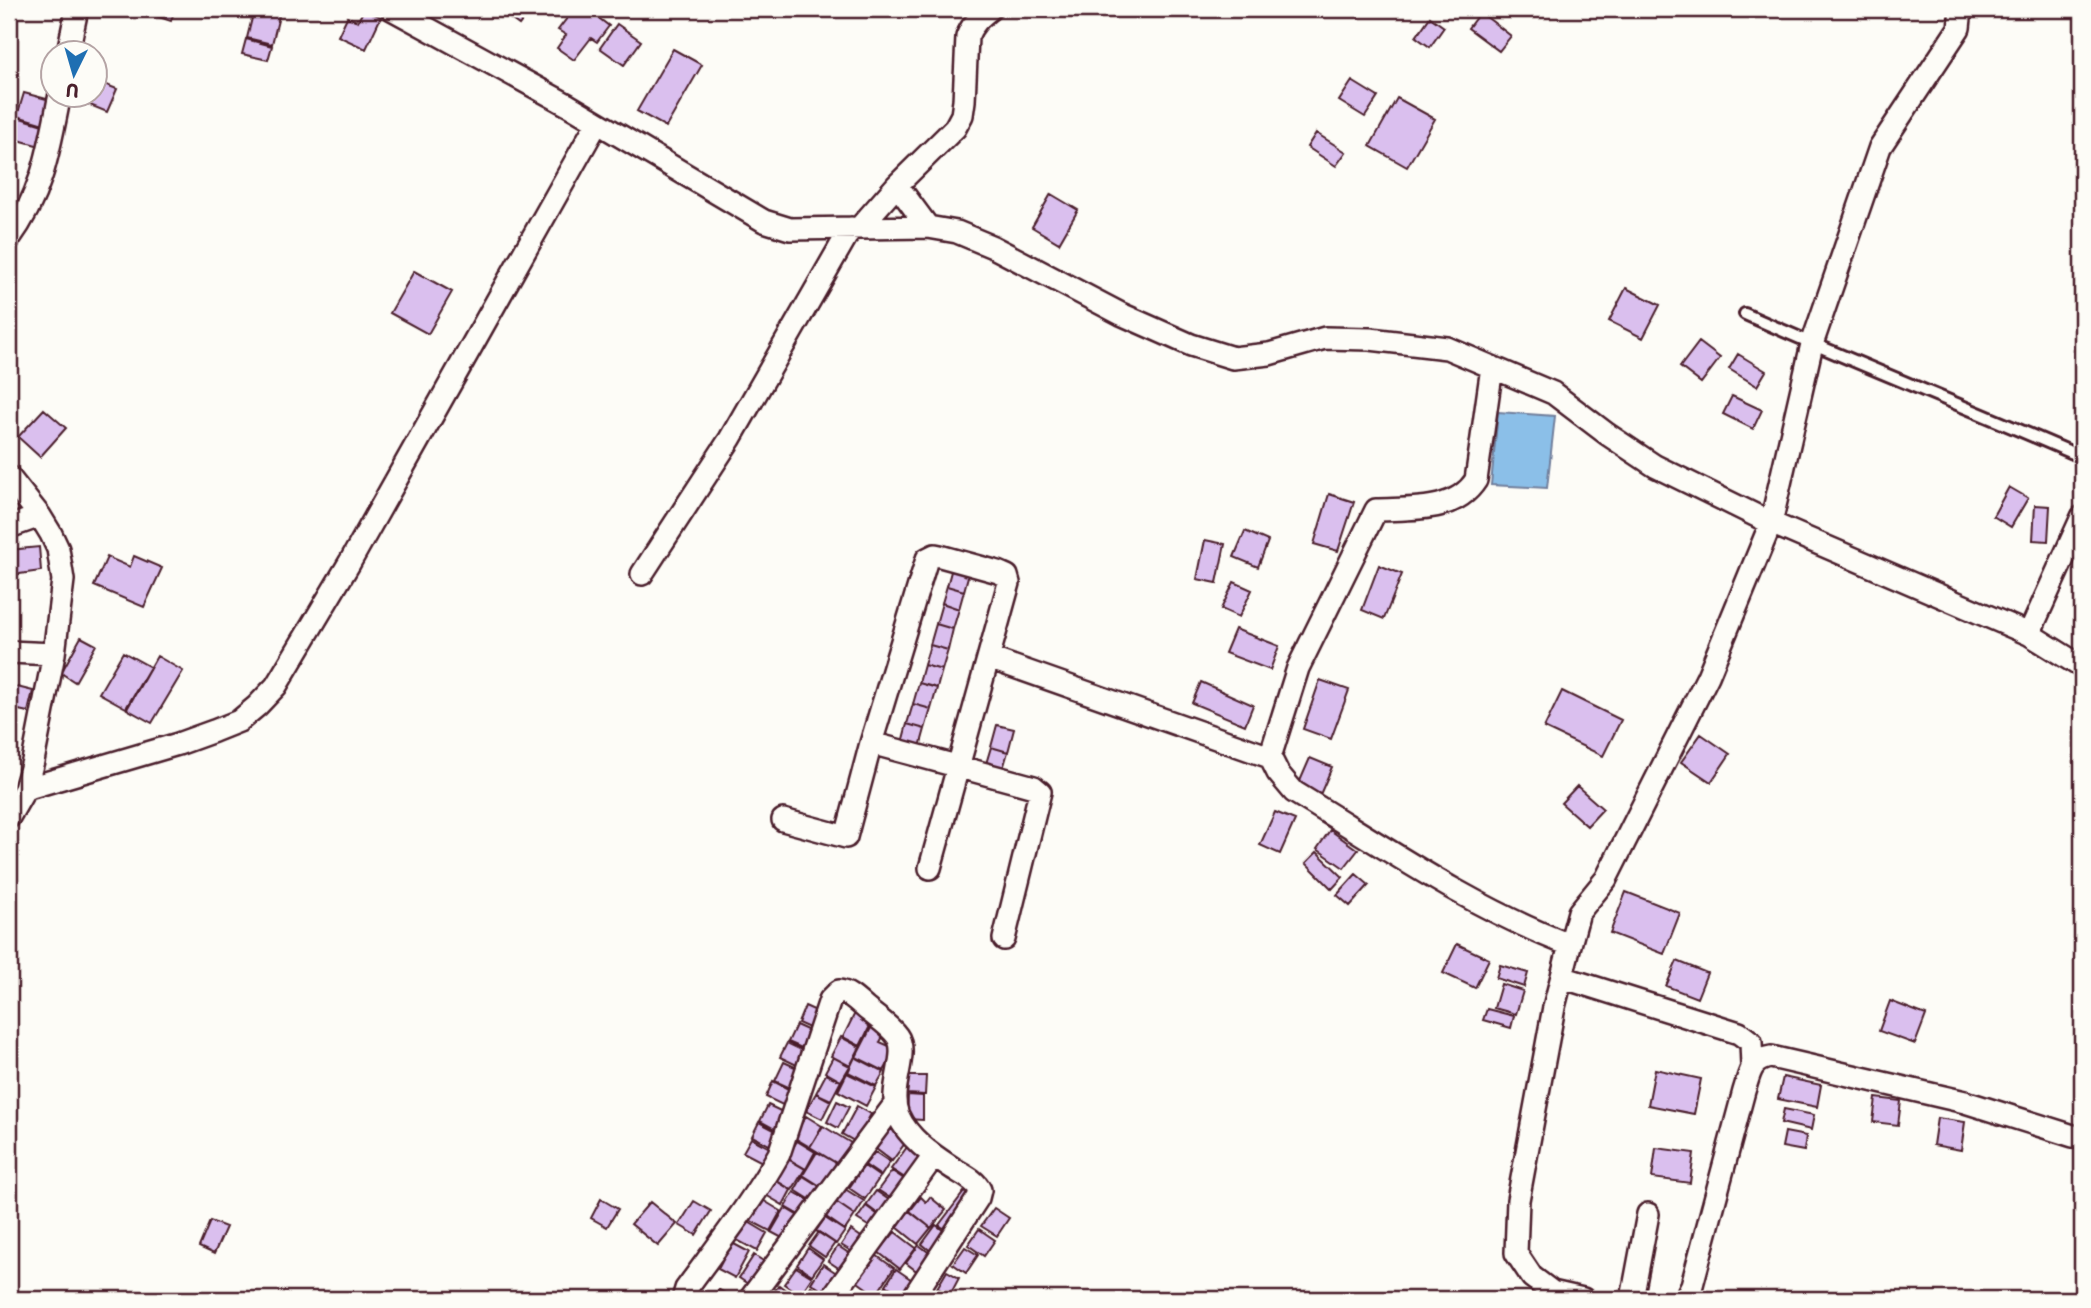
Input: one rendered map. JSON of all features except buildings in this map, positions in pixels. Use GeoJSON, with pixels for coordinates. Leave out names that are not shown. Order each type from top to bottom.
{"type":"FeatureCollection","features":[{"type":"Feature","properties":{"kind":"street"},"geometry":{"type":"LineString","coordinates":[[71,38],[77,9]]}},
{"type":"Feature","properties":{"kind":"street"},"geometry":{"type":"LineString","coordinates":[[392,9],[597,123],[731,203],[776,226],[790,229],[928,227],[957,232],[974,238],[1121,314],[1191,345],[1233,358],[1269,354],[1325,338],[1370,339],[1447,348],[1553,393],[1655,466],[1771,523],[2029,634],[2082,667]]}},
{"type":"Feature","properties":{"kind":"street"},"geometry":{"type":"LineString","coordinates":[[642,574],[730,439],[856,227],[955,128],[962,115],[964,101],[967,37],[978,19],[990,9]]}},
{"type":"Feature","properties":{"kind":"street"},"geometry":{"type":"LineString","coordinates":[[1583,1299],[1552,1292],[1532,1277],[1516,1254],[1518,1200],[1554,1007],[1570,945],[1580,912],[1606,879],[1708,676],[1771,523],[1812,344],[1880,148],[1959,28],[1961,9]]}},
{"type":"Feature","properties":{"kind":"street"},"geometry":{"type":"LineString","coordinates":[[9,239],[32,203],[40,181],[57,108]]}},
{"type":"Feature","properties":{"kind":"street"},"geometry":{"type":"LineString","coordinates":[[25,789],[214,732],[239,721],[276,686],[350,562],[597,123]]}},
{"type":"Feature","properties":{"kind":"street"},"geometry":{"type":"LineString","coordinates":[[897,185],[928,227]]}},
{"type":"Feature","properties":{"kind":"street"},"geometry":{"type":"LineString","coordinates":[[1270,757],[1298,668],[1376,510],[1445,505],[1469,491],[1476,480],[1492,367]]}},
{"type":"Feature","properties":{"kind":"street"},"geometry":{"type":"LineString","coordinates":[[9,477],[40,516],[58,549],[63,580],[54,654],[33,761],[25,789],[9,817]]}},
{"type":"Feature","properties":{"kind":"street"},"geometry":{"type":"LineString","coordinates":[[9,527],[40,516]]}},
{"type":"Feature","properties":{"kind":"street"},"geometry":{"type":"LineString","coordinates":[[2029,634],[2082,517]]}},
{"type":"Feature","properties":{"kind":"street"},"geometry":{"type":"LineString","coordinates":[[783,820],[846,837],[871,743],[925,565],[931,556],[998,572],[1007,576],[1009,583],[930,868]]}},
{"type":"Feature","properties":{"kind":"street"},"geometry":{"type":"LineString","coordinates":[[9,652],[54,654]]}},
{"type":"Feature","properties":{"kind":"street"},"geometry":{"type":"LineString","coordinates":[[989,658],[1270,757],[1278,773],[1294,792],[1452,888],[1536,932],[1570,945]]}},
{"type":"Feature","properties":{"kind":"street"},"geometry":{"type":"LineString","coordinates":[[871,743],[1034,787],[1040,792],[1004,939]]}},
{"type":"Feature","properties":{"kind":"street"},"geometry":{"type":"LineString","coordinates":[[1560,984],[1571,981],[1739,1033],[1751,1042],[1752,1066],[1692,1284],[1685,1299]]}},
{"type":"Feature","properties":{"kind":"street"},"geometry":{"type":"LineString","coordinates":[[683,1299],[686,1289],[740,1216],[779,1154],[830,1000],[839,991],[848,994],[885,1023],[901,1042],[894,1092],[895,1104],[904,1125],[934,1156],[979,1186],[980,1193],[912,1299]]}},
{"type":"Feature","properties":{"kind":"street"},"geometry":{"type":"LineString","coordinates":[[1752,1066],[1760,1059],[1771,1058],[1965,1102],[2082,1137]]}},
{"type":"Feature","properties":{"kind":"street"},"geometry":{"type":"LineString","coordinates":[[750,1299],[895,1104]]}},
{"type":"Feature","properties":{"kind":"street"},"geometry":{"type":"LineString","coordinates":[[831,1299],[934,1156]]}},
{"type":"Feature","properties":{"kind":"street"},"geometry":{"type":"LineString","coordinates":[[1632,1299],[1648,1214]]}},
{"type":"Feature","properties":{"kind":"lane"},"geometry":{"type":"LineString","coordinates":[[1745,314],[2082,457]]}},
{"type":"Feature","properties":{"kind":"water"},"geometry":{"type":"Polygon","coordinates":[[[1498,412],[1555,416],[1547,488],[1491,485],[1498,412]]]}}]}
